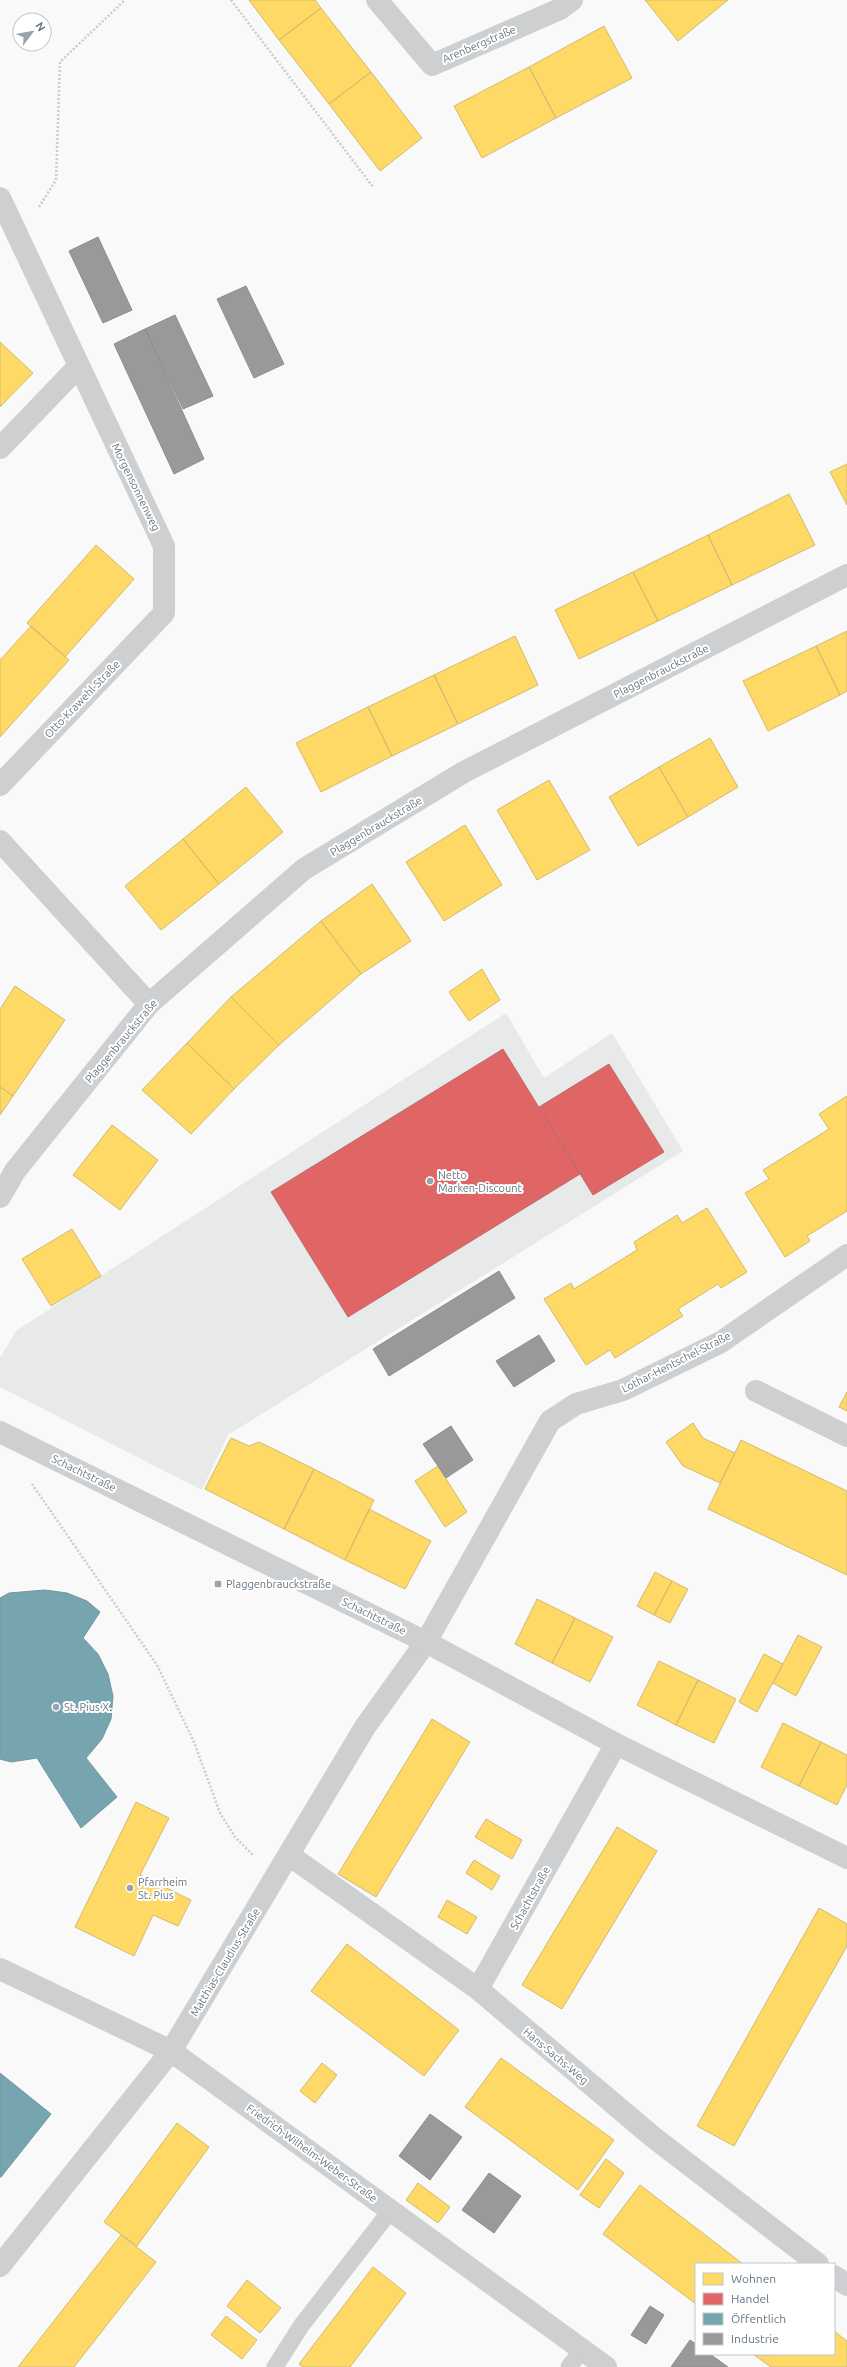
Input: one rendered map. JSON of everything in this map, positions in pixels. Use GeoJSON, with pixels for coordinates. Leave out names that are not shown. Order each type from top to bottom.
{"type":"FeatureCollection","features":[{"type":"Feature","properties":{"kind":"street","name":"Arenbergstraße"},"geometry":{"type":"LineString","coordinates":[[377,0],[432,65],[561,3]]}},
{"type":"Feature","properties":{"kind":"street","name":"Morgensonnenweg"},"geometry":{"type":"LineString","coordinates":[[0,198],[78,367],[164,546],[164,613]]}},
{"type":"Feature","properties":{"kind":"street"},"geometry":{"type":"LineString","coordinates":[[0,448],[78,367]]}},
{"type":"Feature","properties":{"kind":"street","name":"Plaggenbrauckstraße"},"geometry":{"type":"LineString","coordinates":[[0,1197],[14,1171],[149,1004],[304,869],[464,772],[847,575]]}},
{"type":"Feature","properties":{"kind":"street","name":"Otto-Krawehl-Straße"},"geometry":{"type":"LineString","coordinates":[[0,785],[164,613]]}},
{"type":"Feature","properties":{"kind":"street"},"geometry":{"type":"LineString","coordinates":[[0,841],[149,1004]]}},
{"type":"Feature","properties":{"kind":"street","name":"Lothar-Hentschel-Straße"},"geometry":{"type":"LineString","coordinates":[[426,1642],[550,1421],[576,1404],[623,1390],[721,1342],[847,1255]]}},
{"type":"Feature","properties":{"kind":"street"},"geometry":{"type":"LineString","coordinates":[[756,1391],[847,1436]]}},
{"type":"Feature","properties":{"kind":"street","name":"Schachtstraße"},"geometry":{"type":"LineString","coordinates":[[0,1432],[426,1642],[616,1744],[847,1858]]}},
{"type":"Feature","properties":{"kind":"street","name":"Matthias-Claudius-Straße"},"geometry":{"type":"LineString","coordinates":[[0,2266],[171,2051],[276,1878],[365,1727],[426,1642]]}},
{"type":"Feature","properties":{"kind":"street","name":"Schachtstraße"},"geometry":{"type":"LineString","coordinates":[[478,1989],[616,1744]]}},
{"type":"Feature","properties":{"kind":"street","name":"Hans-Sachs-Weg"},"geometry":{"type":"LineString","coordinates":[[289,1855],[478,1989],[653,2137],[817,2263]]}},
{"type":"Feature","properties":{"kind":"street","name":"Friedrich-Wilhelm-Weber-Straße"},"geometry":{"type":"LineString","coordinates":[[0,1969],[171,2051],[606,2367]]}},
{"type":"Feature","properties":{"kind":"street"},"geometry":{"type":"LineString","coordinates":[[835,2277],[847,2285]]}},
{"type":"Feature","properties":{"kind":"lane"},"geometry":{"type":"LineString","coordinates":[[275,2367],[301,2326],[391,2210]]}},
{"type":"Feature","properties":{"kind":"lane"},"geometry":{"type":"LineString","coordinates":[[569,2367],[582,2350]]}},
{"type":"Feature","properties":{"kind":"path"},"geometry":{"type":"LineString","coordinates":[[19,239],[56,180],[60,62],[125,0]]}},
{"type":"Feature","properties":{"kind":"path"},"geometry":{"type":"LineString","coordinates":[[231,0],[374,187]]}},
{"type":"Feature","properties":{"kind":"path"},"geometry":{"type":"LineString","coordinates":[[31,1482],[157,1665],[194,1742],[220,1813],[235,1837],[276,1878]]}},
{"type":"Feature","properties":{"kind":"shaded area"},"geometry":{"type":"Polygon","coordinates":[[[506,1013],[544,1078],[612,1033],[683,1151],[228,1435],[202,1490],[0,1387],[0,1358],[16,1331],[506,1013]]]}},
{"type":"Feature","properties":{"kind":"building: Wohnen"},"geometry":{"type":"Polygon","coordinates":[[[249,0],[315,0],[321,8],[279,40],[249,0]]]}},
{"type":"Feature","properties":{"kind":"building: Wohnen"},"geometry":{"type":"Polygon","coordinates":[[[645,0],[728,0],[678,41],[645,0]]]}},
{"type":"Feature","properties":{"kind":"building: Wohnen"},"geometry":{"type":"Polygon","coordinates":[[[321,8],[371,72],[329,104],[279,40],[321,8]]]}},
{"type":"Feature","properties":{"kind":"building: Wohnen"},"geometry":{"type":"Polygon","coordinates":[[[604,26],[632,78],[556,118],[529,67],[604,26]]]}},
{"type":"Feature","properties":{"kind":"building: Wohnen"},"geometry":{"type":"Polygon","coordinates":[[[529,67],[556,118],[482,158],[454,106],[529,67]]]}},
{"type":"Feature","properties":{"kind":"building: Wohnen"},"geometry":{"type":"Polygon","coordinates":[[[371,72],[422,138],[380,171],[329,104],[371,72]]]}},
{"type":"Feature","properties":{"kind":"building: Wohnen"},"geometry":{"type":"Polygon","coordinates":[[[0,342],[33,373],[0,407],[0,342]]]}},
{"type":"Feature","properties":{"kind":"building: Wohnen"},"geometry":{"type":"Polygon","coordinates":[[[847,464],[847,505],[830,472],[847,464]]]}},
{"type":"Feature","properties":{"kind":"building: Wohnen"},"geometry":{"type":"Polygon","coordinates":[[[789,494],[815,545],[732,585],[708,535],[789,494]]]}},
{"type":"Feature","properties":{"kind":"building: Wohnen"},"geometry":{"type":"Polygon","coordinates":[[[708,535],[732,585],[658,621],[633,572],[708,535]]]}},
{"type":"Feature","properties":{"kind":"building: Wohnen"},"geometry":{"type":"Polygon","coordinates":[[[96,545],[134,579],[65,657],[27,623],[96,545]]]}},
{"type":"Feature","properties":{"kind":"building: Wohnen"},"geometry":{"type":"Polygon","coordinates":[[[633,572],[658,621],[579,659],[555,610],[633,572]]]}},
{"type":"Feature","properties":{"kind":"building: Wohnen"},"geometry":{"type":"Polygon","coordinates":[[[31,626],[69,660],[0,737],[0,660],[31,626]]]}},
{"type":"Feature","properties":{"kind":"building: Wohnen"},"geometry":{"type":"Polygon","coordinates":[[[847,631],[847,691],[840,695],[816,646],[847,631]]]}},
{"type":"Feature","properties":{"kind":"building: Wohnen"},"geometry":{"type":"Polygon","coordinates":[[[515,636],[538,685],[458,724],[434,675],[515,636]]]}},
{"type":"Feature","properties":{"kind":"building: Wohnen"},"geometry":{"type":"Polygon","coordinates":[[[816,646],[840,695],[768,731],[743,681],[816,646]]]}},
{"type":"Feature","properties":{"kind":"building: Wohnen"},"geometry":{"type":"Polygon","coordinates":[[[434,675],[458,724],[392,756],[368,707],[434,675]]]}},
{"type":"Feature","properties":{"kind":"building: Wohnen"},"geometry":{"type":"Polygon","coordinates":[[[368,707],[392,756],[321,792],[296,743],[368,707]]]}},
{"type":"Feature","properties":{"kind":"building: Wohnen"},"geometry":{"type":"Polygon","coordinates":[[[710,738],[738,787],[688,817],[659,767],[710,738]]]}},
{"type":"Feature","properties":{"kind":"building: Wohnen"},"geometry":{"type":"Polygon","coordinates":[[[659,767],[688,817],[638,846],[609,797],[659,767]]]}},
{"type":"Feature","properties":{"kind":"building: Wohnen"},"geometry":{"type":"Polygon","coordinates":[[[549,780],[590,850],[537,880],[497,810],[549,780]]]}},
{"type":"Feature","properties":{"kind":"building: Wohnen"},"geometry":{"type":"Polygon","coordinates":[[[246,787],[283,832],[219,884],[183,839],[246,787]]]}},
{"type":"Feature","properties":{"kind":"building: Wohnen"},"geometry":{"type":"Polygon","coordinates":[[[465,825],[502,885],[444,921],[406,862],[465,825]]]}},
{"type":"Feature","properties":{"kind":"building: Wohnen"},"geometry":{"type":"Polygon","coordinates":[[[183,839],[219,884],[161,930],[125,886],[183,839]]]}},
{"type":"Feature","properties":{"kind":"building: Wohnen"},"geometry":{"type":"Polygon","coordinates":[[[372,884],[411,941],[361,974],[321,921],[372,884]]]}},
{"type":"Feature","properties":{"kind":"building: Wohnen"},"geometry":{"type":"Polygon","coordinates":[[[321,921],[361,974],[279,1045],[231,997],[321,921]]]}},
{"type":"Feature","properties":{"kind":"building: Wohnen"},"geometry":{"type":"Polygon","coordinates":[[[482,969],[500,1000],[469,1021],[449,992],[482,969]]]}},
{"type":"Feature","properties":{"kind":"building: Wohnen"},"geometry":{"type":"Polygon","coordinates":[[[15,986],[65,1020],[13,1096],[0,1087],[0,1009],[15,986]]]}},
{"type":"Feature","properties":{"kind":"building: Wohnen"},"geometry":{"type":"Polygon","coordinates":[[[231,997],[279,1045],[234,1089],[187,1043],[231,997]]]}},
{"type":"Feature","properties":{"kind":"building: Wohnen"},"geometry":{"type":"Polygon","coordinates":[[[187,1043],[234,1089],[191,1134],[142,1090],[187,1043]]]}},
{"type":"Feature","properties":{"kind":"building: Wohnen"},"geometry":{"type":"Polygon","coordinates":[[[0,1087],[13,1096],[0,1115],[0,1087]]]}},
{"type":"Feature","properties":{"kind":"building: Wohnen"},"geometry":{"type":"Polygon","coordinates":[[[847,1096],[847,1211],[807,1236],[810,1241],[785,1257],[745,1193],[769,1179],[763,1170],[829,1129],[819,1114],[847,1096]]]}},
{"type":"Feature","properties":{"kind":"building: Wohnen"},"geometry":{"type":"Polygon","coordinates":[[[112,1125],[158,1160],[120,1210],[73,1175],[112,1125]]]}},
{"type":"Feature","properties":{"kind":"building: Wohnen"},"geometry":{"type":"Polygon","coordinates":[[[707,1208],[747,1272],[721,1288],[718,1284],[678,1309],[683,1316],[615,1358],[610,1350],[586,1365],[544,1299],[571,1283],[574,1289],[637,1250],[634,1242],[677,1215],[682,1223],[707,1208]]]}},
{"type":"Feature","properties":{"kind":"building: Wohnen"},"geometry":{"type":"Polygon","coordinates":[[[72,1229],[101,1276],[51,1306],[22,1259],[72,1229]]]}},
{"type":"Feature","properties":{"kind":"building: Wohnen"},"geometry":{"type":"Polygon","coordinates":[[[847,1392],[847,1411],[839,1407],[847,1392]]]}},
{"type":"Feature","properties":{"kind":"building: Wohnen"},"geometry":{"type":"Polygon","coordinates":[[[693,1423],[703,1438],[735,1453],[720,1483],[683,1466],[666,1442],[693,1423]]]}},
{"type":"Feature","properties":{"kind":"building: Wohnen"},"geometry":{"type":"Polygon","coordinates":[[[231,1438],[249,1446],[259,1442],[314,1469],[284,1529],[205,1489],[231,1438]]]}},
{"type":"Feature","properties":{"kind":"building: Wohnen"},"geometry":{"type":"Polygon","coordinates":[[[741,1440],[847,1491],[847,1575],[708,1509],[741,1440]]]}},
{"type":"Feature","properties":{"kind":"building: Wohnen"},"geometry":{"type":"Polygon","coordinates":[[[438,1466],[467,1512],[445,1527],[415,1481],[438,1466]]]}},
{"type":"Feature","properties":{"kind":"building: Wohnen"},"geometry":{"type":"Polygon","coordinates":[[[314,1469],[374,1500],[345,1560],[284,1529],[314,1469]]]}},
{"type":"Feature","properties":{"kind":"building: Wohnen"},"geometry":{"type":"Polygon","coordinates":[[[369,1509],[431,1541],[405,1589],[345,1560],[369,1509]]]}},
{"type":"Feature","properties":{"kind":"building: Wohnen"},"geometry":{"type":"Polygon","coordinates":[[[655,1572],[672,1581],[654,1615],[637,1606],[655,1572]]]}},
{"type":"Feature","properties":{"kind":"building: Wohnen"},"geometry":{"type":"Polygon","coordinates":[[[672,1581],[688,1589],[670,1623],[654,1615],[672,1581]]]}},
{"type":"Feature","properties":{"kind":"building: Wohnen"},"geometry":{"type":"Polygon","coordinates":[[[537,1599],[575,1618],[552,1663],[515,1644],[537,1599]]]}},
{"type":"Feature","properties":{"kind":"building: Wohnen"},"geometry":{"type":"Polygon","coordinates":[[[575,1618],[613,1637],[590,1682],[552,1663],[575,1618]]]}},
{"type":"Feature","properties":{"kind":"building: Wohnen"},"geometry":{"type":"Polygon","coordinates":[[[798,1635],[822,1647],[796,1696],[773,1683],[798,1635]]]}},
{"type":"Feature","properties":{"kind":"building: Wohnen"},"geometry":{"type":"Polygon","coordinates":[[[764,1654],[783,1664],[757,1712],[739,1702],[764,1654]]]}},
{"type":"Feature","properties":{"kind":"building: Wohnen"},"geometry":{"type":"Polygon","coordinates":[[[659,1661],[698,1680],[676,1725],[637,1705],[659,1661]]]}},
{"type":"Feature","properties":{"kind":"building: Wohnen"},"geometry":{"type":"Polygon","coordinates":[[[698,1680],[736,1699],[714,1743],[676,1725],[698,1680]]]}},
{"type":"Feature","properties":{"kind":"building: Wohnen"},"geometry":{"type":"Polygon","coordinates":[[[432,1719],[470,1742],[376,1897],[338,1874],[432,1719]]]}},
{"type":"Feature","properties":{"kind":"building: Wohnen"},"geometry":{"type":"Polygon","coordinates":[[[783,1723],[821,1742],[799,1786],[761,1767],[783,1723]]]}},
{"type":"Feature","properties":{"kind":"building: Wohnen"},"geometry":{"type":"Polygon","coordinates":[[[821,1742],[847,1755],[847,1785],[837,1805],[799,1786],[821,1742]]]}},
{"type":"Feature","properties":{"kind":"building: Wohnen","name":"Pfarrheim St. Pius"},"geometry":{"type":"Polygon","coordinates":[[[136,1802],[169,1818],[140,1875],[191,1900],[178,1926],[153,1915],[134,1956],[75,1927],[136,1802]]]}},
{"type":"Feature","properties":{"kind":"building: Wohnen"},"geometry":{"type":"Polygon","coordinates":[[[486,1819],[522,1840],[512,1859],[475,1837],[486,1819]]]}},
{"type":"Feature","properties":{"kind":"building: Wohnen"},"geometry":{"type":"Polygon","coordinates":[[[617,1827],[657,1851],[562,2009],[522,1985],[617,1827]]]}},
{"type":"Feature","properties":{"kind":"building: Wohnen"},"geometry":{"type":"Polygon","coordinates":[[[474,1860],[500,1876],[492,1890],[466,1873],[474,1860]]]}},
{"type":"Feature","properties":{"kind":"building: Wohnen"},"geometry":{"type":"Polygon","coordinates":[[[447,1900],[477,1917],[467,1934],[438,1917],[447,1900]]]}},
{"type":"Feature","properties":{"kind":"building: Wohnen"},"geometry":{"type":"Polygon","coordinates":[[[819,1908],[847,1924],[847,1946],[734,2146],[697,2126],[819,1908]]]}},
{"type":"Feature","properties":{"kind":"building: Wohnen"},"geometry":{"type":"Polygon","coordinates":[[[347,1944],[459,2030],[424,2076],[311,1991],[347,1944]]]}},
{"type":"Feature","properties":{"kind":"building: Wohnen"},"geometry":{"type":"Polygon","coordinates":[[[501,2058],[614,2140],[578,2190],[465,2107],[501,2058]]]}},
{"type":"Feature","properties":{"kind":"building: Wohnen"},"geometry":{"type":"Polygon","coordinates":[[[322,2063],[337,2075],[315,2103],[300,2091],[322,2063]]]}},
{"type":"Feature","properties":{"kind":"building: Wohnen"},"geometry":{"type":"Polygon","coordinates":[[[177,2123],[209,2147],[137,2246],[104,2222],[177,2123]]]}},
{"type":"Feature","properties":{"kind":"building: Wohnen"},"geometry":{"type":"Polygon","coordinates":[[[606,2159],[624,2173],[599,2208],[580,2195],[606,2159]]]}},
{"type":"Feature","properties":{"kind":"building: Wohnen"},"geometry":{"type":"Polygon","coordinates":[[[418,2183],[450,2207],[438,2223],[406,2200],[418,2183]]]}},
{"type":"Feature","properties":{"kind":"building: Wohnen"},"geometry":{"type":"Polygon","coordinates":[[[640,2185],[742,2263],[695,2263],[695,2303],[603,2234],[640,2185]]]}},
{"type":"Feature","properties":{"kind":"building: Wohnen"},"geometry":{"type":"Polygon","coordinates":[[[121,2235],[156,2262],[74,2367],[18,2367],[121,2235]]]}},
{"type":"Feature","properties":{"kind":"building: Wohnen"},"geometry":{"type":"Polygon","coordinates":[[[373,2267],[406,2293],[350,2367],[303,2367],[299,2364],[373,2267]]]}},
{"type":"Feature","properties":{"kind":"building: Wohnen"},"geometry":{"type":"Polygon","coordinates":[[[247,2280],[281,2308],[260,2333],[227,2306],[247,2280]]]}},
{"type":"Feature","properties":{"kind":"building: Wohnen"},"geometry":{"type":"Polygon","coordinates":[[[226,2316],[257,2340],[242,2359],[211,2335],[226,2316]]]}},
{"type":"Feature","properties":{"kind":"building: Wohnen"},"geometry":{"type":"Polygon","coordinates":[[[835,2332],[847,2341],[847,2367],[771,2367],[754,2355],[835,2355],[835,2332]]]}},
{"type":"Feature","properties":{"kind":"building: Handel"},"geometry":{"type":"Polygon","coordinates":[[[503,1049],[580,1174],[348,1317],[271,1192],[503,1049]]]}},
{"type":"Feature","properties":{"kind":"building: Handel"},"geometry":{"type":"Polygon","coordinates":[[[609,1064],[664,1152],[593,1195],[539,1107],[609,1064]]]}},
{"type":"Feature","properties":{"kind":"building: Öffentlich","name":"St. Pius X."},"geometry":{"type":"Polygon","coordinates":[[[45,1590],[67,1593],[87,1601],[100,1612],[83,1638],[98,1654],[108,1674],[113,1696],[111,1719],[102,1739],[86,1758],[117,1797],[81,1828],[37,1758],[11,1762],[0,1759],[0,1598],[9,1593],[45,1590]]]}},
{"type":"Feature","properties":{"kind":"building: Öffentlich"},"geometry":{"type":"Polygon","coordinates":[[[0,2073],[51,2114],[1,2177],[0,2177],[0,2073]]]}},
{"type":"Feature","properties":{"kind":"building: Industrie"},"geometry":{"type":"Polygon","coordinates":[[[98,237],[132,310],[103,323],[69,251],[98,237]]]}},
{"type":"Feature","properties":{"kind":"building: Industrie"},"geometry":{"type":"Polygon","coordinates":[[[246,286],[284,364],[254,378],[217,299],[246,286]]]}},
{"type":"Feature","properties":{"kind":"building: Industrie"},"geometry":{"type":"Polygon","coordinates":[[[175,315],[213,396],[183,409],[145,329],[175,315]]]}},
{"type":"Feature","properties":{"kind":"building: Industrie"},"geometry":{"type":"Polygon","coordinates":[[[145,329],[204,459],[174,474],[114,344],[145,329]]]}},
{"type":"Feature","properties":{"kind":"building: Industrie"},"geometry":{"type":"Polygon","coordinates":[[[499,1271],[515,1298],[389,1376],[373,1349],[499,1271]]]}},
{"type":"Feature","properties":{"kind":"building: Industrie"},"geometry":{"type":"Polygon","coordinates":[[[539,1335],[555,1361],[514,1387],[496,1361],[539,1335]]]}},
{"type":"Feature","properties":{"kind":"building: Industrie"},"geometry":{"type":"Polygon","coordinates":[[[451,1426],[473,1460],[446,1478],[423,1444],[451,1426]]]}},
{"type":"Feature","properties":{"kind":"building: Industrie"},"geometry":{"type":"Polygon","coordinates":[[[430,2114],[462,2137],[430,2180],[399,2156],[430,2114]]]}},
{"type":"Feature","properties":{"kind":"building: Industrie"},"geometry":{"type":"Polygon","coordinates":[[[489,2173],[521,2196],[494,2233],[462,2210],[489,2173]]]}},
{"type":"Feature","properties":{"kind":"building: Industrie"},"geometry":{"type":"Polygon","coordinates":[[[650,2306],[664,2315],[646,2344],[631,2335],[650,2306]]]}},
{"type":"Feature","properties":{"kind":"building: Industrie"},"geometry":{"type":"Polygon","coordinates":[[[690,2340],[695,2343],[695,2355],[711,2355],[728,2367],[671,2367],[690,2340]]]}},
{"type":"Feature","properties":{"kind":"place","name":"Netto Marken-Discount"},"geometry":{"type":"Point","coordinates":[430,1181]}},
{"type":"Feature","properties":{"kind":"place","name":"Plaggenbrauckstraße"},"geometry":{"type":"Point","coordinates":[218,1584]}},
{"type":"Feature","properties":{"kind":"place","name":"St. Pius X."},"geometry":{"type":"Point","coordinates":[56,1707]}},
{"type":"Feature","properties":{"kind":"place","name":"Pfarrheim St. Pius"},"geometry":{"type":"Point","coordinates":[130,1888]}}]}
